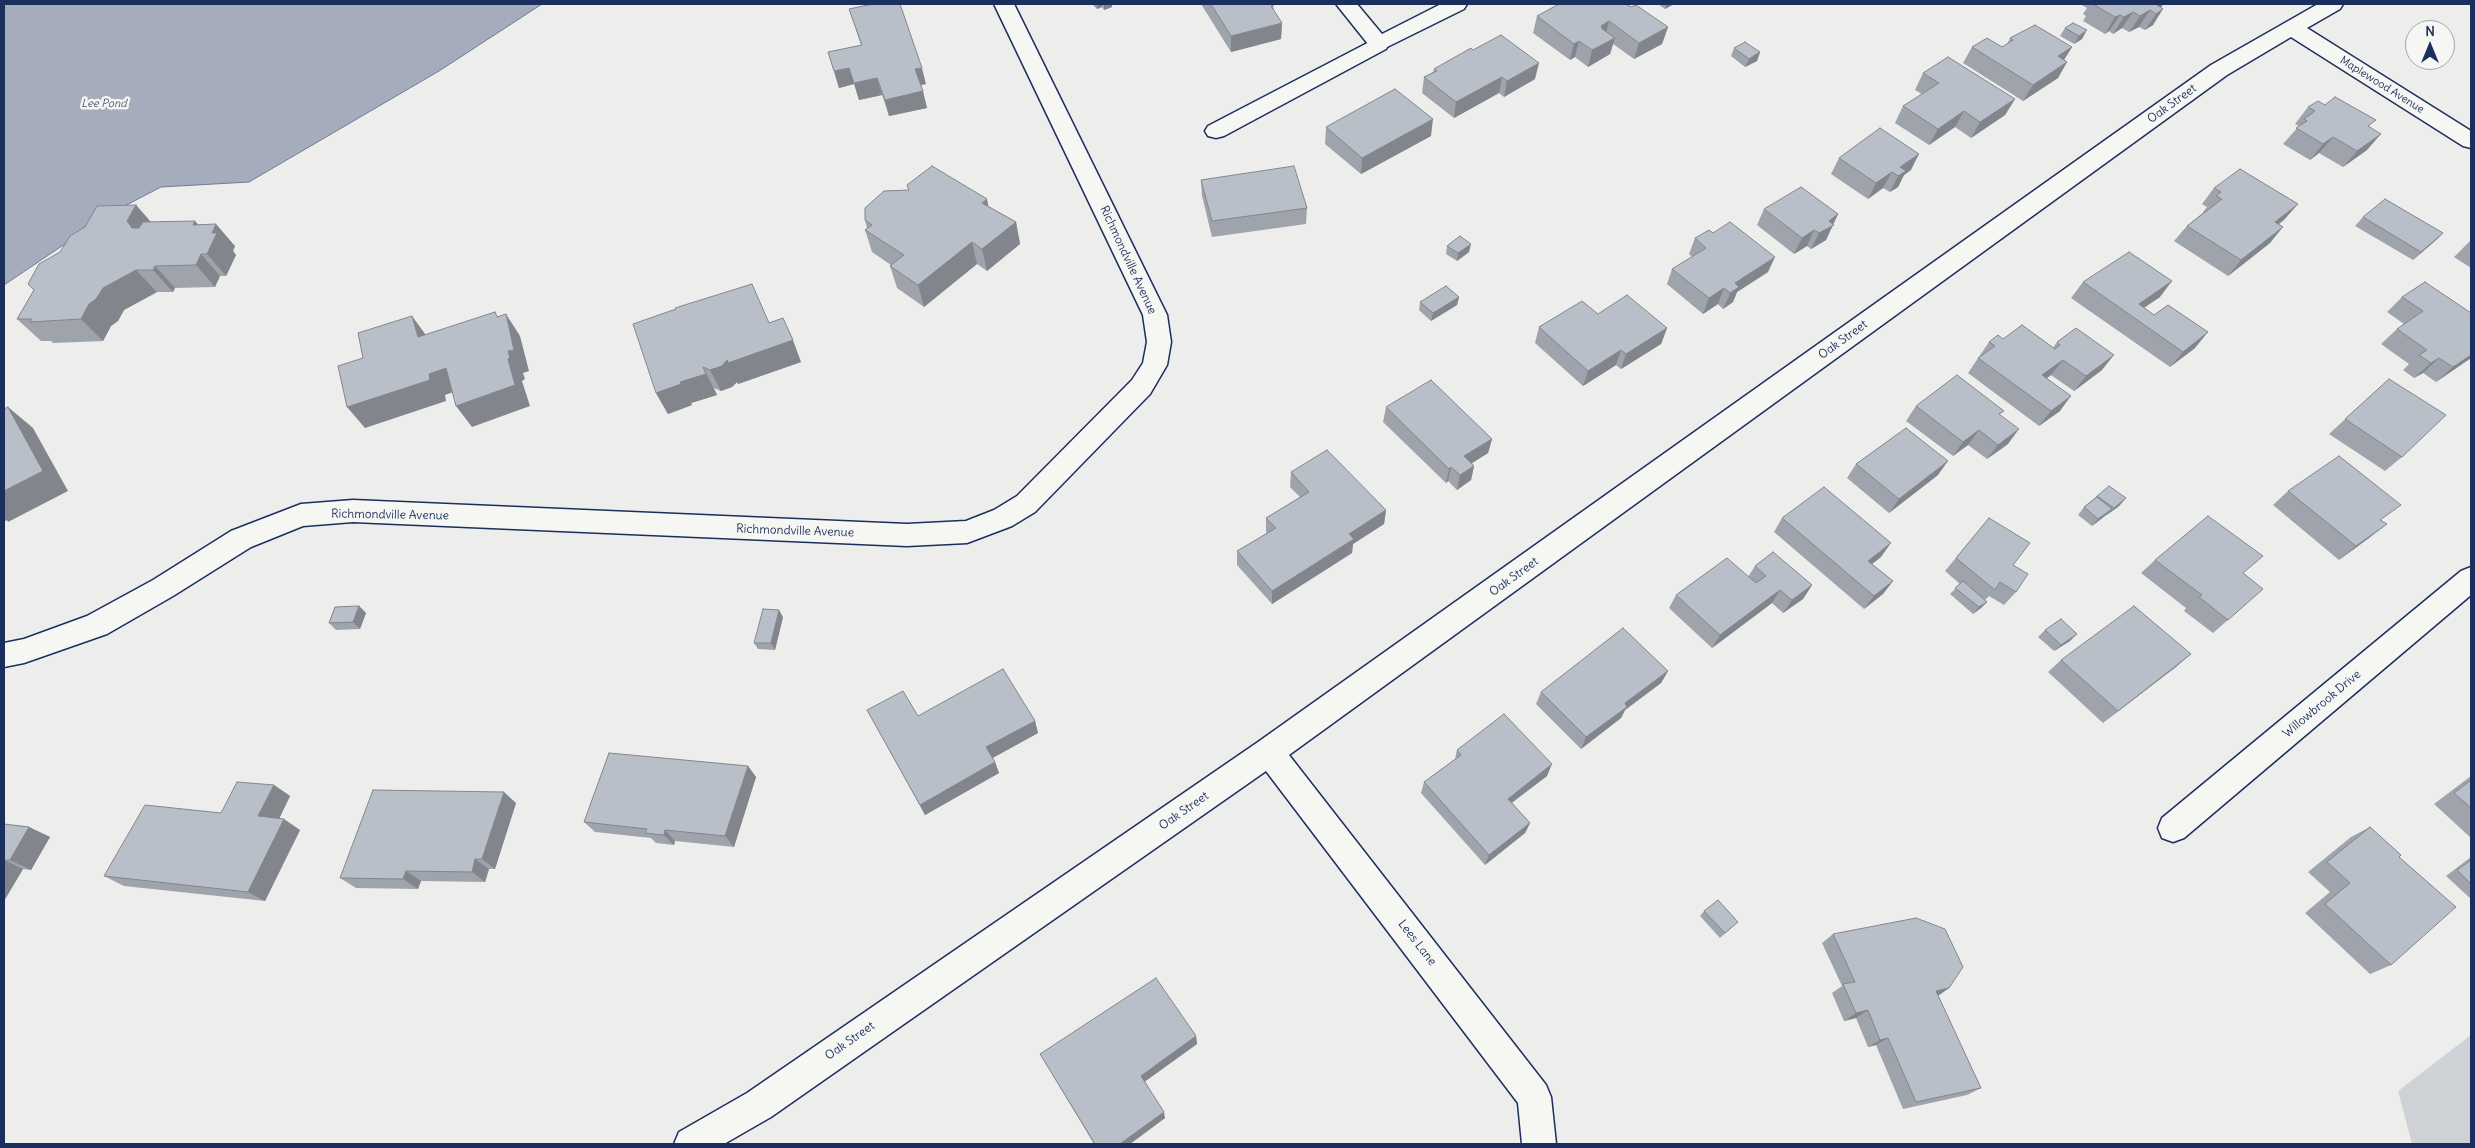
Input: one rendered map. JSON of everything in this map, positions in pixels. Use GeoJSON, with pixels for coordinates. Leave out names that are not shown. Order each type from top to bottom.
{"type":"FeatureCollection","features":[{"type":"Feature","properties":{"kind":"street","name":"Richmondville Avenue"},"geometry":{"type":"LineString","coordinates":[[4,655],[24,651],[97,626],[163,588],[241,539],[301,515],[353,511],[915,535],[967,532],[1003,518],[1026,504],[1141,387],[1155,365],[1159,342],[1151,307],[1004,4]]}},
{"type":"Feature","properties":{"kind":"street"},"geometry":{"type":"LineString","coordinates":[[1346,4],[1379,44]]}},
{"type":"Feature","properties":{"kind":"street"},"geometry":{"type":"LineString","coordinates":[[1216,131],[1457,4]]}},
{"type":"Feature","properties":{"kind":"street","name":"Oak Street"},"geometry":{"type":"LineString","coordinates":[[691,1144],[759,1104],[1269,752],[2219,70],[2333,4]]}},
{"type":"Feature","properties":{"kind":"street","name":"Maplewood Avenue"},"geometry":{"type":"LineString","coordinates":[[2292,28],[2471,141]]}},
{"type":"Feature","properties":{"kind":"street","name":"Willowbrook Drive"},"geometry":{"type":"LineString","coordinates":[[2173,828],[2471,579]]}},
{"type":"Feature","properties":{"kind":"street","name":"Lees Lane"},"geometry":{"type":"LineString","coordinates":[[1269,752],[1534,1097],[1540,1144]]}},
{"type":"Feature","properties":{"kind":"shaded area"},"geometry":{"type":"Polygon","coordinates":[[[2471,1035],[2471,1144],[2412,1144],[2398,1091],[2471,1035]]]}},
{"type":"Feature","properties":{"kind":"water","name":"Lee Pond"},"geometry":{"type":"Polygon","coordinates":[[[4,4],[542,4],[439,71],[249,182],[161,187],[111,213],[4,285],[4,4]]]}},
{"type":"Feature","properties":{"kind":"building"},"geometry":{"type":"Polygon","coordinates":[[[873,4],[900,4],[922,68],[915,69],[923,91],[885,100],[877,78],[854,83],[849,68],[834,71],[828,52],[862,45],[849,9],[873,4]]]}},
{"type":"Feature","properties":{"kind":"building"},"geometry":{"type":"Polygon","coordinates":[[[1211,4],[1273,4],[1271,6],[1282,23],[1231,36],[1211,4]]]}},
{"type":"Feature","properties":{"kind":"building"},"geometry":{"type":"Polygon","coordinates":[[[1559,4],[1626,4],[1631,7],[1636,5],[1668,27],[1639,43],[1609,21],[1601,26],[1603,27],[1601,28],[1615,38],[1592,50],[1579,41],[1574,44],[1537,16],[1559,4]]]}},
{"type":"Feature","properties":{"kind":"building"},"geometry":{"type":"Polygon","coordinates":[[[2093,4],[2160,4],[2157,5],[2163,9],[2156,14],[2150,10],[2140,16],[2133,12],[2124,17],[2120,15],[2115,17],[2093,4]]]}},
{"type":"Feature","properties":{"kind":"building"},"geometry":{"type":"Polygon","coordinates":[[[2073,23],[2087,30],[2079,36],[2065,28],[2073,23]]]}},
{"type":"Feature","properties":{"kind":"building"},"geometry":{"type":"Polygon","coordinates":[[[2035,25],[2072,47],[2058,56],[2067,62],[2033,85],[1972,47],[1987,38],[2002,47],[2013,40],[2010,38],[2035,25]]]}},
{"type":"Feature","properties":{"kind":"building"},"geometry":{"type":"Polygon","coordinates":[[[1501,35],[1539,63],[1507,81],[1502,77],[1456,102],[1424,77],[1437,71],[1434,69],[1471,48],[1473,50],[1501,35]]]}},
{"type":"Feature","properties":{"kind":"building"},"geometry":{"type":"Polygon","coordinates":[[[1745,42],[1760,52],[1749,59],[1734,48],[1745,42]]]}},
{"type":"Feature","properties":{"kind":"building"},"geometry":{"type":"Polygon","coordinates":[[[1948,57],[2015,99],[1980,122],[1964,111],[1938,129],[1903,106],[1939,83],[1923,73],[1948,57]]]}},
{"type":"Feature","properties":{"kind":"building"},"geometry":{"type":"Polygon","coordinates":[[[1395,89],[1433,119],[1362,158],[1326,127],[1395,89]]]}},
{"type":"Feature","properties":{"kind":"building"},"geometry":{"type":"Polygon","coordinates":[[[2335,97],[2376,120],[2368,126],[2381,134],[2357,151],[2333,137],[2323,144],[2296,128],[2307,121],[2304,119],[2315,111],[2308,107],[2318,101],[2325,105],[2335,97]]]}},
{"type":"Feature","properties":{"kind":"building"},"geometry":{"type":"Polygon","coordinates":[[[1880,128],[1919,154],[1900,167],[1906,171],[1898,176],[1892,172],[1876,183],[1839,158],[1880,128]]]}},
{"type":"Feature","properties":{"kind":"building"},"geometry":{"type":"Polygon","coordinates":[[[932,166],[987,199],[982,203],[1016,222],[982,249],[972,242],[918,285],[890,266],[904,255],[865,230],[872,225],[865,220],[865,208],[884,191],[909,190],[907,185],[932,166]]]}},
{"type":"Feature","properties":{"kind":"building"},"geometry":{"type":"Polygon","coordinates":[[[1294,166],[1307,208],[1212,221],[1201,180],[1294,166]]]}},
{"type":"Feature","properties":{"kind":"building"},"geometry":{"type":"Polygon","coordinates":[[[2240,169],[2298,204],[2275,222],[2283,227],[2241,260],[2187,226],[2222,199],[2216,196],[2221,192],[2214,188],[2240,169]]]}},
{"type":"Feature","properties":{"kind":"building"},"geometry":{"type":"Polygon","coordinates":[[[1801,187],[1838,214],[1829,221],[1834,225],[1819,233],[1814,230],[1802,238],[1764,209],[1801,187]]]}},
{"type":"Feature","properties":{"kind":"building"},"geometry":{"type":"Polygon","coordinates":[[[2385,199],[2443,233],[2421,252],[2363,217],[2385,199]]]}},
{"type":"Feature","properties":{"kind":"building"},"geometry":{"type":"Polygon","coordinates":[[[136,205],[127,221],[132,228],[139,228],[143,222],[195,221],[193,225],[216,224],[212,233],[217,233],[207,254],[201,254],[196,265],[155,266],[153,270],[136,270],[103,288],[96,299],[89,304],[81,319],[30,322],[32,319],[17,319],[34,290],[28,284],[39,264],[60,252],[70,236],[85,227],[97,206],[136,205]]]}},
{"type":"Feature","properties":{"kind":"building"},"geometry":{"type":"Polygon","coordinates":[[[1730,222],[1775,257],[1735,283],[1739,287],[1730,293],[1724,288],[1709,298],[1672,269],[1706,248],[1695,238],[1709,230],[1713,233],[1730,222]]]}},
{"type":"Feature","properties":{"kind":"building"},"geometry":{"type":"Polygon","coordinates":[[[1460,236],[1471,244],[1458,253],[1447,246],[1460,236]]]}},
{"type":"Feature","properties":{"kind":"building"},"geometry":{"type":"Polygon","coordinates":[[[2129,252],[2172,281],[2139,304],[2154,315],[2168,305],[2208,332],[2183,352],[2083,282],[2129,252]]]}},
{"type":"Feature","properties":{"kind":"building"},"geometry":{"type":"Polygon","coordinates":[[[2425,282],[2471,313],[2471,355],[2453,367],[2439,358],[2431,363],[2419,355],[2427,350],[2397,329],[2423,311],[2402,297],[2425,282]]]}},
{"type":"Feature","properties":{"kind":"building"},"geometry":{"type":"Polygon","coordinates":[[[752,284],[769,323],[783,318],[793,340],[728,363],[727,360],[722,366],[710,370],[703,367],[706,374],[680,382],[681,384],[656,393],[633,324],[675,308],[752,284]]]}},
{"type":"Feature","properties":{"kind":"building"},"geometry":{"type":"Polygon","coordinates":[[[1446,286],[1459,297],[1433,313],[1420,302],[1446,286]]]}},
{"type":"Feature","properties":{"kind":"building"},"geometry":{"type":"Polygon","coordinates":[[[1627,295],[1667,328],[1626,354],[1621,350],[1588,371],[1539,327],[1582,301],[1598,314],[1627,295]]]}},
{"type":"Feature","properties":{"kind":"building"},"geometry":{"type":"Polygon","coordinates":[[[495,312],[497,317],[506,314],[514,350],[508,351],[510,358],[508,359],[515,385],[456,406],[446,368],[429,374],[430,380],[347,407],[338,366],[363,358],[358,333],[412,316],[418,337],[495,312]]]}},
{"type":"Feature","properties":{"kind":"building"},"geometry":{"type":"Polygon","coordinates":[[[2022,325],[2055,349],[2060,345],[2057,342],[2076,328],[2114,355],[2086,376],[2063,360],[2042,375],[2071,396],[2051,411],[1978,358],[1995,346],[1989,342],[1998,335],[2003,339],[2022,325]]]}},
{"type":"Feature","properties":{"kind":"building"},"geometry":{"type":"Polygon","coordinates":[[[1957,375],[2004,411],[1999,414],[2019,429],[1998,445],[1979,430],[1963,442],[1916,406],[1957,375]]]}},
{"type":"Feature","properties":{"kind":"building"},"geometry":{"type":"Polygon","coordinates":[[[2389,379],[2446,415],[2402,457],[2345,419],[2389,379]]]}},
{"type":"Feature","properties":{"kind":"building"},"geometry":{"type":"Polygon","coordinates":[[[1431,380],[1492,439],[1464,456],[1474,466],[1460,475],[1451,467],[1449,469],[1386,407],[1431,380]]]}},
{"type":"Feature","properties":{"kind":"building"},"geometry":{"type":"Polygon","coordinates":[[[8,407],[43,471],[4,491],[4,409],[8,407]]]}},
{"type":"Feature","properties":{"kind":"building"},"geometry":{"type":"Polygon","coordinates":[[[1906,428],[1948,461],[1899,499],[1856,464],[1906,428]]]}},
{"type":"Feature","properties":{"kind":"building"},"geometry":{"type":"Polygon","coordinates":[[[1327,450],[1386,510],[1349,534],[1354,539],[1272,591],[1237,551],[1276,528],[1266,518],[1309,492],[1291,472],[1327,450]]]}},
{"type":"Feature","properties":{"kind":"building"},"geometry":{"type":"Polygon","coordinates":[[[2339,456],[2401,505],[2380,520],[2387,524],[2356,546],[2288,491],[2339,456]]]}},
{"type":"Feature","properties":{"kind":"building"},"geometry":{"type":"Polygon","coordinates":[[[2109,486],[2126,498],[2114,508],[2097,496],[2109,486]]]}},
{"type":"Feature","properties":{"kind":"building"},"geometry":{"type":"Polygon","coordinates":[[[1824,487],[1891,543],[1868,561],[1893,581],[1874,596],[1782,518],[1824,487]]]}},
{"type":"Feature","properties":{"kind":"building"},"geometry":{"type":"Polygon","coordinates":[[[2097,497],[2112,509],[2098,519],[2084,507],[2097,497]]]}},
{"type":"Feature","properties":{"kind":"building"},"geometry":{"type":"Polygon","coordinates":[[[2208,516],[2263,556],[2243,573],[2263,589],[2228,620],[2199,597],[2202,595],[2155,560],[2208,516]]]}},
{"type":"Feature","properties":{"kind":"building"},"geometry":{"type":"Polygon","coordinates":[[[1989,518],[2030,543],[2013,565],[2028,574],[2016,592],[2000,582],[1995,590],[1956,558],[1989,518]]]}},
{"type":"Feature","properties":{"kind":"building"},"geometry":{"type":"Polygon","coordinates":[[[1773,552],[1812,585],[1792,600],[1780,590],[1720,635],[1676,595],[1727,558],[1756,583],[1766,576],[1755,566],[1773,552]]]}},
{"type":"Feature","properties":{"kind":"building"},"geometry":{"type":"Polygon","coordinates":[[[1963,581],[1987,602],[1979,607],[1955,588],[1963,581]]]}},
{"type":"Feature","properties":{"kind":"building"},"geometry":{"type":"Polygon","coordinates":[[[359,606],[353,622],[329,623],[335,607],[359,606]]]}},
{"type":"Feature","properties":{"kind":"building"},"geometry":{"type":"Polygon","coordinates":[[[2134,606],[2191,654],[2118,711],[2061,660],[2134,606]]]}},
{"type":"Feature","properties":{"kind":"building"},"geometry":{"type":"Polygon","coordinates":[[[763,609],[779,610],[771,643],[754,643],[763,609]]]}},
{"type":"Feature","properties":{"kind":"building"},"geometry":{"type":"Polygon","coordinates":[[[2061,619],[2077,634],[2061,645],[2045,630],[2061,619]]]}},
{"type":"Feature","properties":{"kind":"building"},"geometry":{"type":"Polygon","coordinates":[[[1623,628],[1668,671],[1625,703],[1627,707],[1586,737],[1541,692],[1623,628]]]}},
{"type":"Feature","properties":{"kind":"building"},"geometry":{"type":"Polygon","coordinates":[[[1003,669],[1035,721],[986,747],[995,762],[920,805],[867,710],[903,691],[918,716],[1003,669]]]}},
{"type":"Feature","properties":{"kind":"building"},"geometry":{"type":"Polygon","coordinates":[[[1504,714],[1552,764],[1508,799],[1530,823],[1489,855],[1424,782],[1461,755],[1457,750],[1504,714]]]}},
{"type":"Feature","properties":{"kind":"building"},"geometry":{"type":"Polygon","coordinates":[[[609,753],[748,766],[725,836],[665,830],[664,835],[645,833],[647,829],[584,822],[609,753]]]}},
{"type":"Feature","properties":{"kind":"building"},"geometry":{"type":"Polygon","coordinates":[[[2471,780],[2471,808],[2454,793],[2471,780]]]}},
{"type":"Feature","properties":{"kind":"building"},"geometry":{"type":"Polygon","coordinates":[[[237,782],[274,785],[258,816],[284,819],[248,892],[104,876],[145,805],[221,813],[237,782]]]}},
{"type":"Feature","properties":{"kind":"building"},"geometry":{"type":"Polygon","coordinates":[[[373,790],[504,792],[482,859],[475,859],[472,872],[406,871],[403,879],[340,878],[373,790]]]}},
{"type":"Feature","properties":{"kind":"building"},"geometry":{"type":"Polygon","coordinates":[[[4,824],[29,827],[10,860],[4,860],[4,824]]]}},
{"type":"Feature","properties":{"kind":"building"},"geometry":{"type":"Polygon","coordinates":[[[2370,827],[2401,855],[2399,857],[2456,907],[2391,965],[2325,904],[2350,883],[2327,862],[2370,827]]]}},
{"type":"Feature","properties":{"kind":"building"},"geometry":{"type":"Polygon","coordinates":[[[2471,860],[2471,884],[2457,870],[2471,860]]]}},
{"type":"Feature","properties":{"kind":"building"},"geometry":{"type":"Polygon","coordinates":[[[1718,900],[1738,922],[1725,933],[1704,911],[1718,900]]]}},
{"type":"Feature","properties":{"kind":"building"},"geometry":{"type":"Polygon","coordinates":[[[1916,918],[1945,929],[1963,967],[1949,988],[1936,991],[1981,1088],[1916,1102],[1888,1038],[1880,1040],[1868,1010],[1856,1013],[1843,984],[1855,982],[1833,934],[1916,918]]]}},
{"type":"Feature","properties":{"kind":"building"},"geometry":{"type":"Polygon","coordinates":[[[1156,978],[1196,1036],[1141,1076],[1164,1112],[1120,1144],[1095,1144],[1040,1054],[1156,978]]]}}]}
